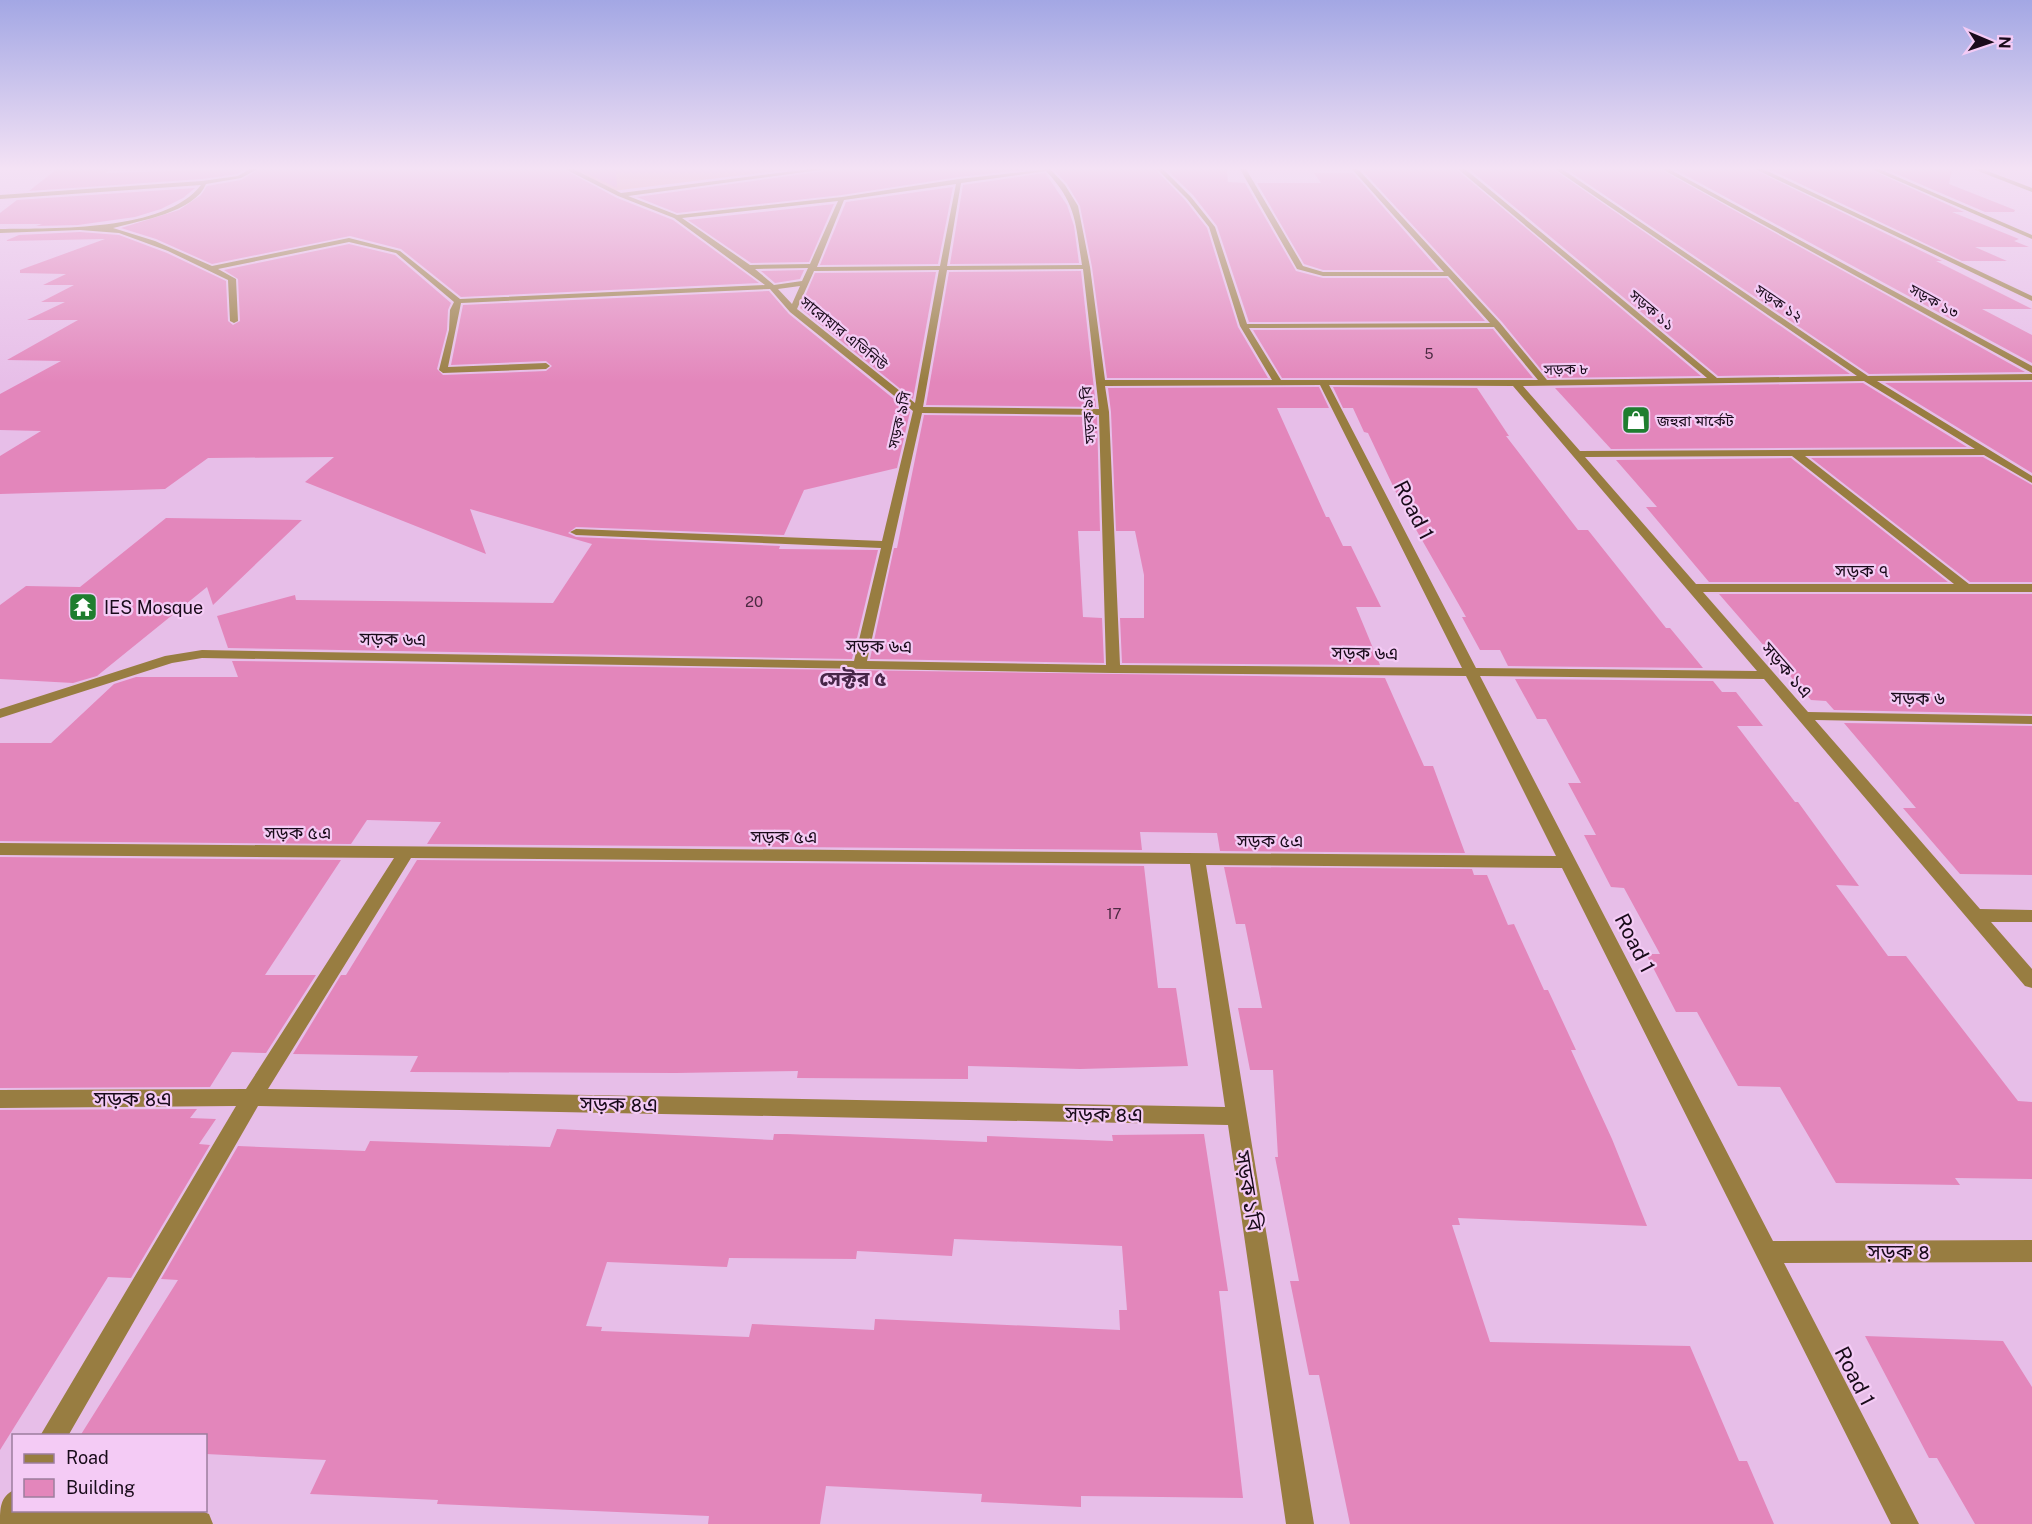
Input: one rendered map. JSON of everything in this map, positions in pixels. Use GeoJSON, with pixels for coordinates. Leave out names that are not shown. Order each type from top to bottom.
{"type":"FeatureCollection","features":[{"type":"Feature","properties":{"kind":"street"},"geometry":{"type":"LineString","coordinates":[[144,240],[212,268],[232,279],[234,321]]}},
{"type":"Feature","properties":{"kind":"street"},"geometry":{"type":"LineString","coordinates":[[212,268],[347,240]]}},
{"type":"Feature","properties":{"kind":"street"},"geometry":{"type":"LineString","coordinates":[[348,240],[398,252],[458,301],[772,287],[806,283]]}},
{"type":"Feature","properties":{"kind":"street","name":"সারোয়ার এভিনিউ"},"geometry":{"type":"LineString","coordinates":[[709,240],[748,267],[772,287],[792,310],[918,410]]}},
{"type":"Feature","properties":{"kind":"street"},"geometry":{"type":"LineString","coordinates":[[792,310],[825,240]]}},
{"type":"Feature","properties":{"kind":"street","name":"সড়ক ৯সি"},"geometry":{"type":"LineString","coordinates":[[860,664],[918,410],[949,240]]}},
{"type":"Feature","properties":{"kind":"street","name":"সড়ক ৯বি"},"geometry":{"type":"LineString","coordinates":[[1081,240],[1104,412],[1113,669]]}},
{"type":"Feature","properties":{"kind":"street"},"geometry":{"type":"LineString","coordinates":[[1216,240],[1244,326],[1276,381]]}},
{"type":"Feature","properties":{"kind":"street"},"geometry":{"type":"LineString","coordinates":[[1284,240],[1300,267],[1306,271],[1323,274],[1448,274]]}},
{"type":"Feature","properties":{"kind":"street"},"geometry":{"type":"LineString","coordinates":[[1418,240],[1497,325],[1545,383]]}},
{"type":"Feature","properties":{"kind":"street","name":"সড়ক ১১"},"geometry":{"type":"LineString","coordinates":[[1546,240],[1714,380]]}},
{"type":"Feature","properties":{"kind":"street","name":"সড়ক ১২"},"geometry":{"type":"LineString","coordinates":[[1663,240],[1864,377],[2032,480]]}},
{"type":"Feature","properties":{"kind":"street","name":"সড়ক ১৩"},"geometry":{"type":"LineString","coordinates":[[1796,240],[2032,369]]}},
{"type":"Feature","properties":{"kind":"street"},"geometry":{"type":"LineString","coordinates":[[1908,240],[2032,299]]}},
{"type":"Feature","properties":{"kind":"street"},"geometry":{"type":"LineString","coordinates":[[748,267],[1086,267]]}},
{"type":"Feature","properties":{"kind":"street"},"geometry":{"type":"LineString","coordinates":[[458,301],[454,310],[453,330],[443,370],[546,366]]}},
{"type":"Feature","properties":{"kind":"street"},"geometry":{"type":"LineString","coordinates":[[1244,326],[1497,325]]}},
{"type":"Feature","properties":{"kind":"street","name":"সড়ক ৮"},"geometry":{"type":"LineString","coordinates":[[1101,383],[1276,381],[1545,383],[1864,377],[2032,378]]}},
{"type":"Feature","properties":{"kind":"street","name":"Road 1"},"geometry":{"type":"LineString","coordinates":[[1323,382],[1905,1524]]}},
{"type":"Feature","properties":{"kind":"street","name":"সড়ক ১এ"},"geometry":{"type":"LineString","coordinates":[[1515,382],[2032,981]]}},
{"type":"Feature","properties":{"kind":"street"},"geometry":{"type":"LineString","coordinates":[[918,410],[1104,412]]}},
{"type":"Feature","properties":{"kind":"street"},"geometry":{"type":"LineString","coordinates":[[1576,454],[1989,452]]}},
{"type":"Feature","properties":{"kind":"street"},"geometry":{"type":"LineString","coordinates":[[1795,453],[1966,588]]}},
{"type":"Feature","properties":{"kind":"street"},"geometry":{"type":"LineString","coordinates":[[576,532],[886,545]]}},
{"type":"Feature","properties":{"kind":"street","name":"সড়ক ৭"},"geometry":{"type":"LineString","coordinates":[[1692,588],[2032,588]]}},
{"type":"Feature","properties":{"kind":"street","name":"সড়ক ৬এ"},"geometry":{"type":"LineString","coordinates":[[0,714],[170,659],[202,654],[1113,669],[1767,675]]}},
{"type":"Feature","properties":{"kind":"street","name":"সড়ক ৬"},"geometry":{"type":"LineString","coordinates":[[1803,716],[2032,720]]}},
{"type":"Feature","properties":{"kind":"street","name":"সড়ক ৫এ"},"geometry":{"type":"LineString","coordinates":[[0,849],[1569,862]]}},
{"type":"Feature","properties":{"kind":"street"},"geometry":{"type":"LineString","coordinates":[[54,1434],[252,1097],[406,852]]}},
{"type":"Feature","properties":{"kind":"street","name":"সড়ক ১বি"},"geometry":{"type":"LineString","coordinates":[[1197,859],[1300,1524]]}},
{"type":"Feature","properties":{"kind":"street"},"geometry":{"type":"LineString","coordinates":[[1975,915],[2032,916]]}},
{"type":"Feature","properties":{"kind":"street","name":"সড়ক ৪এ"},"geometry":{"type":"LineString","coordinates":[[0,1099],[252,1097],[1237,1116]]}},
{"type":"Feature","properties":{"kind":"street","name":"সড়ক ৪"},"geometry":{"type":"LineString","coordinates":[[1767,1252],[2032,1251]]}},
{"type":"Feature","properties":{"kind":"street"},"geometry":{"type":"LineString","coordinates":[[6,1512],[199,1524]]}},
{"type":"Feature","properties":{"kind":"building"},"geometry":{"type":"Polygon","coordinates":[[[102,240],[133,240],[167,253],[226,281],[228,321],[233,325],[240,321],[238,279],[224,270],[349,244],[395,255],[451,303],[437,369],[443,375],[546,371],[552,366],[546,361],[451,365],[463,305],[769,291],[789,314],[910,412],[897,468],[804,490],[784,535],[576,527],[568,533],[576,537],[780,546],[779,549],[878,550],[852,659],[228,648],[217,616],[295,595],[296,600],[553,603],[592,544],[470,509],[486,554],[305,482],[334,457],[208,458],[165,489],[0,494],[0,456],[41,431],[0,430],[0,394],[61,361],[7,360],[78,320],[27,320],[65,302],[41,302],[74,285],[43,285],[66,274],[20,273],[20,270],[102,240]]]}},
{"type":"Feature","properties":{"kind":"building"},"geometry":{"type":"Polygon","coordinates":[[[159,240],[330,240],[212,264],[159,240]]]}},
{"type":"Feature","properties":{"kind":"building"},"geometry":{"type":"Polygon","coordinates":[[[366,240],[700,240],[759,283],[461,297],[401,249],[366,240]]]}},
{"type":"Feature","properties":{"kind":"building"},"geometry":{"type":"Polygon","coordinates":[[[717,240],[818,240],[809,262],[751,263],[717,240]]]}},
{"type":"Feature","properties":{"kind":"building"},"geometry":{"type":"Polygon","coordinates":[[[830,240],[943,240],[938,264],[820,265],[830,240]]]}},
{"type":"Feature","properties":{"kind":"building"},"geometry":{"type":"Polygon","coordinates":[[[954,240],[1076,240],[1079,263],[950,264],[954,240]]]}},
{"type":"Feature","properties":{"kind":"building"},"geometry":{"type":"Polygon","coordinates":[[[1087,240],[1211,240],[1238,327],[1268,378],[1107,378],[1087,240]]]}},
{"type":"Feature","properties":{"kind":"building"},"geometry":{"type":"Polygon","coordinates":[[[1222,240],[1278,240],[1296,271],[1323,278],[1447,278],[1485,321],[1249,322],[1222,240]]]}},
{"type":"Feature","properties":{"kind":"building"},"geometry":{"type":"Polygon","coordinates":[[[1290,240],[1413,240],[1439,270],[1323,270],[1304,264],[1290,240]]]}},
{"type":"Feature","properties":{"kind":"building"},"geometry":{"type":"Polygon","coordinates":[[[1427,240],[1540,240],[1701,376],[1548,378],[1502,322],[1427,240]]]}},
{"type":"Feature","properties":{"kind":"building"},"geometry":{"type":"Polygon","coordinates":[[[1555,240],[1656,240],[1850,374],[1718,376],[1555,240]]]}},
{"type":"Feature","properties":{"kind":"building"},"geometry":{"type":"Polygon","coordinates":[[[1671,240],[1788,240],[2025,372],[1869,374],[1671,240]]]}},
{"type":"Feature","properties":{"kind":"building"},"geometry":{"type":"Polygon","coordinates":[[[1805,240],[1899,240],[2032,309],[1982,309],[2032,335],[2032,363],[1805,240]]]}},
{"type":"Feature","properties":{"kind":"building"},"geometry":{"type":"Polygon","coordinates":[[[1918,240],[2016,240],[2014,241],[2029,247],[1975,247],[2007,261],[1962,261],[1918,240]]]}},
{"type":"Feature","properties":{"kind":"building"},"geometry":{"type":"Polygon","coordinates":[[[804,270],[800,279],[775,283],[761,271],[804,270]]]}},
{"type":"Feature","properties":{"kind":"building"},"geometry":{"type":"Polygon","coordinates":[[[1081,271],[1096,407],[926,405],[949,272],[1081,271]]]}},
{"type":"Feature","properties":{"kind":"building"},"geometry":{"type":"Polygon","coordinates":[[[936,272],[913,399],[800,308],[815,273],[936,272]]]}},
{"type":"Feature","properties":{"kind":"building"},"geometry":{"type":"Polygon","coordinates":[[[1493,329],[1533,378],[1282,378],[1253,330],[1493,329]]]}},
{"type":"Feature","properties":{"kind":"building"},"geometry":{"type":"Polygon","coordinates":[[[2032,382],[2032,473],[1885,383],[2032,382]]]}},
{"type":"Feature","properties":{"kind":"building"},"geometry":{"type":"Polygon","coordinates":[[[1863,383],[1967,447],[1611,449],[1555,388],[1863,383]]]}},
{"type":"Feature","properties":{"kind":"building"},"geometry":{"type":"Polygon","coordinates":[[[1319,387],[1329,408],[1277,408],[1326,517],[1329,517],[1343,546],[1351,546],[1381,607],[1356,607],[1380,665],[1122,663],[1120,618],[1144,618],[1144,575],[1135,531],[1116,531],[1108,388],[1319,387]]]}},
{"type":"Feature","properties":{"kind":"building"},"geometry":{"type":"Polygon","coordinates":[[[1333,387],[1477,388],[1509,436],[1506,436],[1578,530],[1588,530],[1666,628],[1670,628],[1703,668],[1508,666],[1500,650],[1480,650],[1462,617],[1466,617],[1402,505],[1368,433],[1364,432],[1353,408],[1343,408],[1333,387]]]}},
{"type":"Feature","properties":{"kind":"building"},"geometry":{"type":"Polygon","coordinates":[[[924,415],[1097,417],[1100,531],[1078,531],[1083,617],[1102,618],[1104,663],[870,659],[894,548],[897,548],[924,415]]]}},
{"type":"Feature","properties":{"kind":"building"},"geometry":{"type":"Polygon","coordinates":[[[1983,457],[2032,485],[2032,582],[1970,582],[1811,458],[1983,457]]]}},
{"type":"Feature","properties":{"kind":"building"},"geometry":{"type":"Polygon","coordinates":[[[1791,458],[1948,582],[1709,582],[1646,507],[1657,507],[1616,460],[1791,458]]]}},
{"type":"Feature","properties":{"kind":"building"},"geometry":{"type":"Polygon","coordinates":[[[166,518],[302,520],[213,605],[207,587],[97,676],[73,683],[0,679],[0,605],[26,586],[80,587],[166,518]]]}},
{"type":"Feature","properties":{"kind":"building"},"geometry":{"type":"Polygon","coordinates":[[[1719,594],[2032,594],[2032,714],[1834,710],[1826,701],[1811,700],[1719,594]]]}},
{"type":"Feature","properties":{"kind":"building"},"geometry":{"type":"Polygon","coordinates":[[[232,661],[1385,678],[1424,766],[1433,766],[1465,853],[1220,851],[1217,833],[1140,832],[1142,850],[427,844],[441,822],[367,820],[351,844],[0,841],[0,743],[51,743],[114,684],[136,677],[238,677],[232,661]]]}},
{"type":"Feature","properties":{"kind":"building"},"geometry":{"type":"Polygon","coordinates":[[[1515,679],[1713,681],[1722,692],[1736,692],[1763,726],[1737,726],[1795,802],[1798,802],[1859,886],[1836,885],[1888,956],[1906,956],[2018,1101],[2032,1102],[2032,1179],[1955,1178],[1960,1185],[1836,1183],[1780,1087],[1738,1086],[1697,1012],[1676,1012],[1646,954],[1660,954],[1624,888],[1611,887],[1584,835],[1596,835],[1568,783],[1581,783],[1546,719],[1537,719],[1515,679]]]}},
{"type":"Feature","properties":{"kind":"building"},"geometry":{"type":"Polygon","coordinates":[[[1844,723],[2032,726],[2032,875],[1960,874],[1903,808],[1916,808],[1844,723]]]}},
{"type":"Feature","properties":{"kind":"building"},"geometry":{"type":"Polygon","coordinates":[[[0,857],[341,860],[265,975],[316,975],[266,1053],[232,1052],[210,1087],[0,1088],[0,857]]]}},
{"type":"Feature","properties":{"kind":"building"},"geometry":{"type":"Polygon","coordinates":[[[417,860],[1144,866],[1158,988],[1176,988],[1188,1066],[1080,1069],[968,1066],[968,1079],[797,1078],[798,1071],[410,1072],[418,1056],[293,1054],[341,975],[346,975],[417,860]]]}},
{"type":"Feature","properties":{"kind":"building"},"geometry":{"type":"Polygon","coordinates":[[[1224,867],[1472,869],[1474,875],[1487,875],[1508,925],[1514,924],[1544,990],[1548,990],[1576,1050],[1571,1050],[1612,1139],[1647,1226],[1458,1218],[1460,1225],[1452,1225],[1490,1342],[1690,1346],[1739,1461],[1747,1461],[1774,1524],[1350,1524],[1319,1375],[1309,1375],[1290,1281],[1299,1281],[1275,1157],[1278,1157],[1273,1070],[1250,1070],[1238,1008],[1262,1008],[1245,924],[1236,924],[1224,867]]]}},
{"type":"Feature","properties":{"kind":"building"},"geometry":{"type":"Polygon","coordinates":[[[197,1109],[190,1118],[216,1119],[199,1144],[210,1145],[131,1278],[108,1277],[0,1450],[0,1110],[197,1109]]]}},
{"type":"Feature","properties":{"kind":"building"},"geometry":{"type":"Polygon","coordinates":[[[557,1129],[773,1140],[774,1134],[787,1134],[987,1142],[987,1136],[1113,1141],[1112,1135],[1204,1134],[1228,1291],[1219,1291],[1243,1498],[1081,1496],[1081,1507],[981,1502],[982,1494],[826,1486],[820,1524],[708,1524],[709,1516],[437,1504],[438,1500],[310,1494],[326,1460],[207,1454],[207,1434],[81,1434],[178,1280],[161,1279],[238,1146],[365,1151],[370,1141],[550,1147],[557,1129]],[[954,1239],[952,1256],[857,1251],[856,1259],[729,1258],[727,1267],[607,1262],[586,1326],[602,1327],[601,1331],[749,1337],[752,1324],[874,1330],[875,1319],[1120,1330],[1119,1310],[1127,1310],[1122,1246],[954,1239]]]}},
{"type":"Feature","properties":{"kind":"building"},"geometry":{"type":"Polygon","coordinates":[[[1865,1336],[2003,1341],[2032,1387],[2032,1524],[1975,1524],[1937,1458],[1929,1458],[1865,1336]]]}},
{"type":"Feature","properties":{"kind":"place","name":"জহুরা মার্কেট"},"geometry":{"type":"Point","coordinates":[1636,420]}},
{"type":"Feature","properties":{"kind":"place","name":"IES Mosque"},"geometry":{"type":"Point","coordinates":[83,607]}},
{"type":"Feature","properties":{"kind":"district","name":"সেক্টর ৫"},"geometry":{"type":"Point","coordinates":[853,678]}}]}
